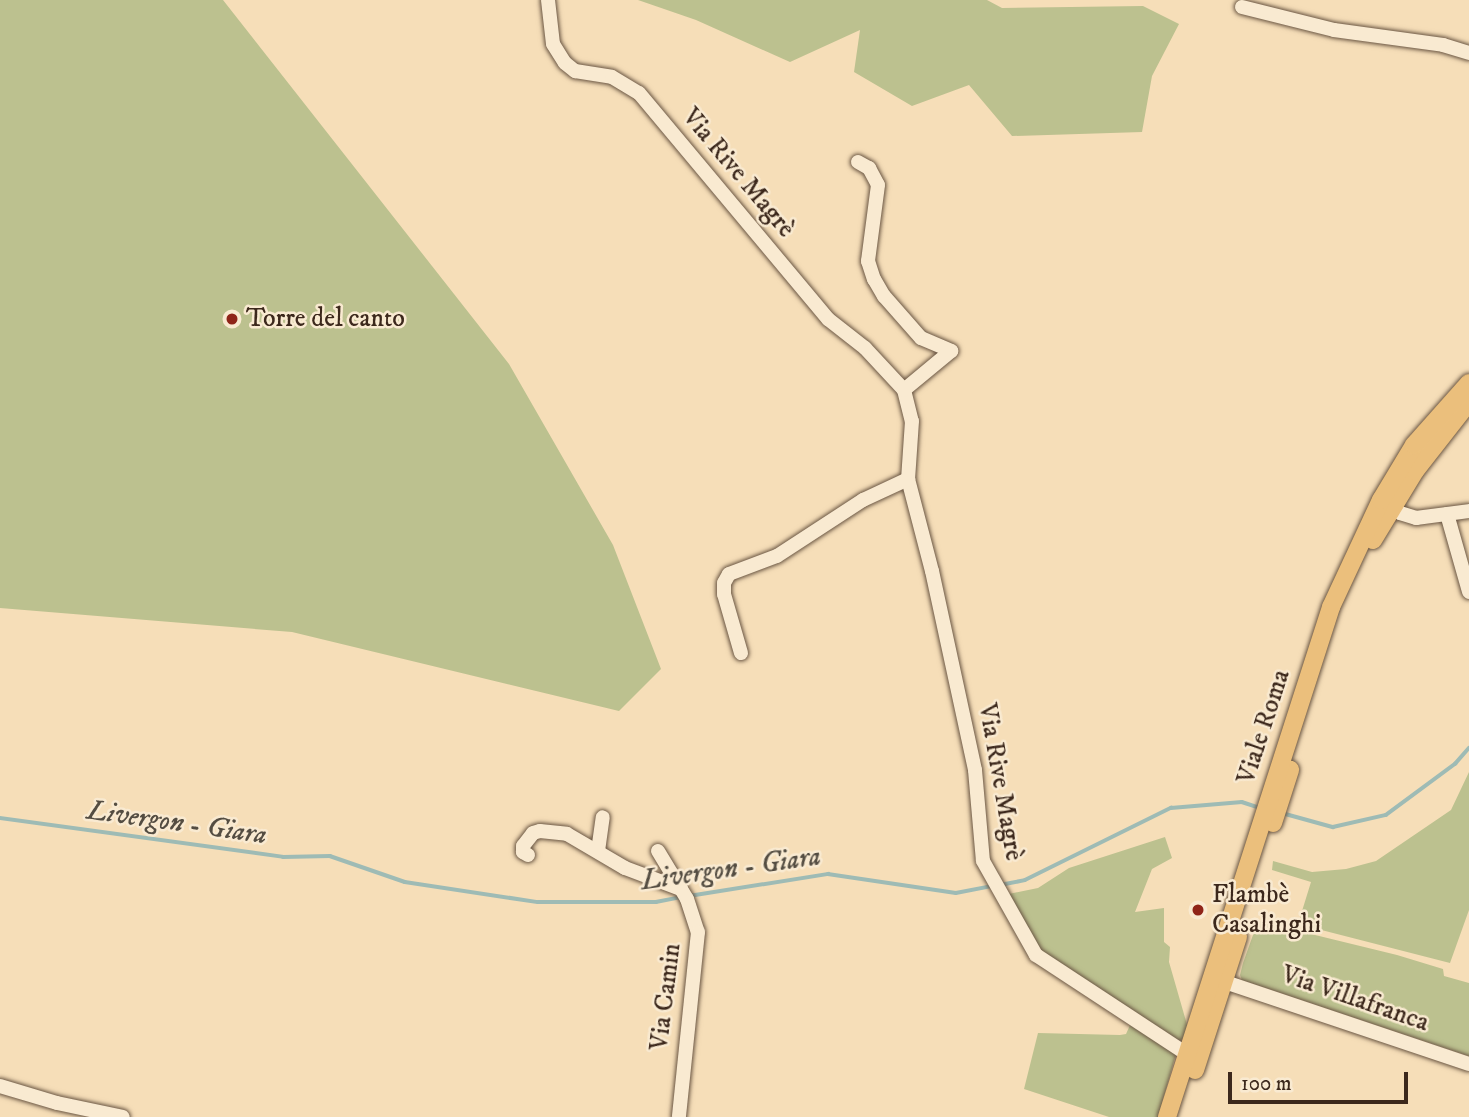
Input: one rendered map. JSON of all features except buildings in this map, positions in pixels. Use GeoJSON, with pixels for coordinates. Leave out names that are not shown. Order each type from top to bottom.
{"type":"FeatureCollection","features":[{"type":"Feature","properties":{"kind":"main road","name":"Viale Roma"},"geometry":{"type":"LineString","coordinates":[[1300,722],[1331,607],[1381,499],[1414,445],[1469,383]]}},
{"type":"Feature","properties":{"kind":"main road","name":"Viale Roma"},"geometry":{"type":"LineString","coordinates":[[1167,1117],[1193,1056],[1287,759],[1347,599],[1378,530],[1421,462],[1469,402]]}},
{"type":"Feature","properties":{"kind":"main road","name":"Viale Roma"},"geometry":{"type":"LineString","coordinates":[[1180,1117],[1193,1056]]}},
{"type":"Feature","properties":{"kind":"street","name":"Via Rive Magrè"},"geometry":{"type":"LineString","coordinates":[[548,0],[553,44],[565,63],[575,71],[612,77],[639,93],[828,319],[865,348],[904,390],[912,421],[908,478],[967,725],[982,822],[983,862],[1036,955],[1051,968],[1193,1056]]}},
{"type":"Feature","properties":{"kind":"street"},"geometry":{"type":"LineString","coordinates":[[1242,7],[1324,28],[1443,45],[1469,53]]}},
{"type":"Feature","properties":{"kind":"street"},"geometry":{"type":"LineString","coordinates":[[858,162],[869,168],[878,185],[867,261],[874,279],[884,296],[921,338],[951,351],[904,390]]}},
{"type":"Feature","properties":{"kind":"street"},"geometry":{"type":"LineString","coordinates":[[741,653],[724,594],[723,583],[729,574],[777,556],[863,500],[908,478]]}},
{"type":"Feature","properties":{"kind":"street"},"geometry":{"type":"LineString","coordinates":[[1393,506],[1410,517],[1469,511]]}},
{"type":"Feature","properties":{"kind":"street"},"geometry":{"type":"LineString","coordinates":[[1447,514],[1469,592]]}},
{"type":"Feature","properties":{"kind":"street"},"geometry":{"type":"LineString","coordinates":[[598,851],[603,817]]}},
{"type":"Feature","properties":{"kind":"street"},"geometry":{"type":"LineString","coordinates":[[528,855],[523,852],[524,841],[540,831],[567,834],[625,868],[671,883],[682,890]]}},
{"type":"Feature","properties":{"kind":"street","name":"Via Camin"},"geometry":{"type":"LineString","coordinates":[[658,851],[695,916],[698,932],[679,1117]]}},
{"type":"Feature","properties":{"kind":"street","name":"Via Villafranca"},"geometry":{"type":"LineString","coordinates":[[1219,980],[1469,1064]]}},
{"type":"Feature","properties":{"kind":"street"},"geometry":{"type":"LineString","coordinates":[[0,1086],[57,1103],[123,1117]]}},
{"type":"Feature","properties":{"kind":"green space"},"geometry":{"type":"Polygon","coordinates":[[[0,0],[223,0],[509,364],[613,545],[661,669],[619,711],[292,632],[0,608],[0,0]]]}},
{"type":"Feature","properties":{"kind":"green space"},"geometry":{"type":"Polygon","coordinates":[[[638,0],[987,0],[1002,8],[1143,6],[1179,24],[1152,76],[1142,132],[1012,136],[969,85],[912,106],[854,72],[860,30],[790,62],[696,20],[638,0]]]}},
{"type":"Feature","properties":{"kind":"green space"},"geometry":{"type":"Polygon","coordinates":[[[1469,772],[1469,910],[1450,963],[1298,924],[1311,882],[1272,870],[1273,861],[1312,872],[1346,869],[1376,861],[1451,810],[1469,772]]]}},
{"type":"Feature","properties":{"kind":"green space"},"geometry":{"type":"Polygon","coordinates":[[[1165,837],[1172,858],[1152,869],[1135,912],[1164,908],[1164,942],[1170,947],[1169,962],[1188,1028],[1184,1038],[1178,1041],[1043,955],[1004,895],[1038,888],[1069,868],[1165,837]]]}},
{"type":"Feature","properties":{"kind":"green space"},"geometry":{"type":"Polygon","coordinates":[[[1258,921],[1397,955],[1443,969],[1444,976],[1469,983],[1469,1056],[1242,980],[1240,975],[1243,963],[1258,921]]]}},
{"type":"Feature","properties":{"kind":"green space"},"geometry":{"type":"Polygon","coordinates":[[[1131,1023],[1176,1054],[1158,1117],[1109,1117],[1024,1089],[1038,1033],[1120,1035],[1126,1034],[1131,1023]]]}},
{"type":"Feature","properties":{"kind":"waterway","name":"Livergon - Giara"},"geometry":{"type":"LineString","coordinates":[[1282,813],[1333,827],[1386,815],[1455,764],[1469,748]]}},
{"type":"Feature","properties":{"kind":"waterway","name":"Livergon - Giara"},"geometry":{"type":"LineString","coordinates":[[1000,885],[1025,880],[1171,808],[1242,802],[1261,808]]}},
{"type":"Feature","properties":{"kind":"waterway","name":"Livergon - Giara"},"geometry":{"type":"LineString","coordinates":[[0,818],[283,857],[330,856],[405,882],[538,902],[656,902],[681,897]]}},
{"type":"Feature","properties":{"kind":"waterway","name":"Livergon - Giara"},"geometry":{"type":"LineString","coordinates":[[689,896],[828,874],[956,893],[992,886]]}},
{"type":"Feature","properties":{"kind":"place","name":"Torre del canto"},"geometry":{"type":"Point","coordinates":[232,319]}},
{"type":"Feature","properties":{"kind":"place","name":"Flambè Casalinghi"},"geometry":{"type":"Point","coordinates":[1198,910]}}]}
